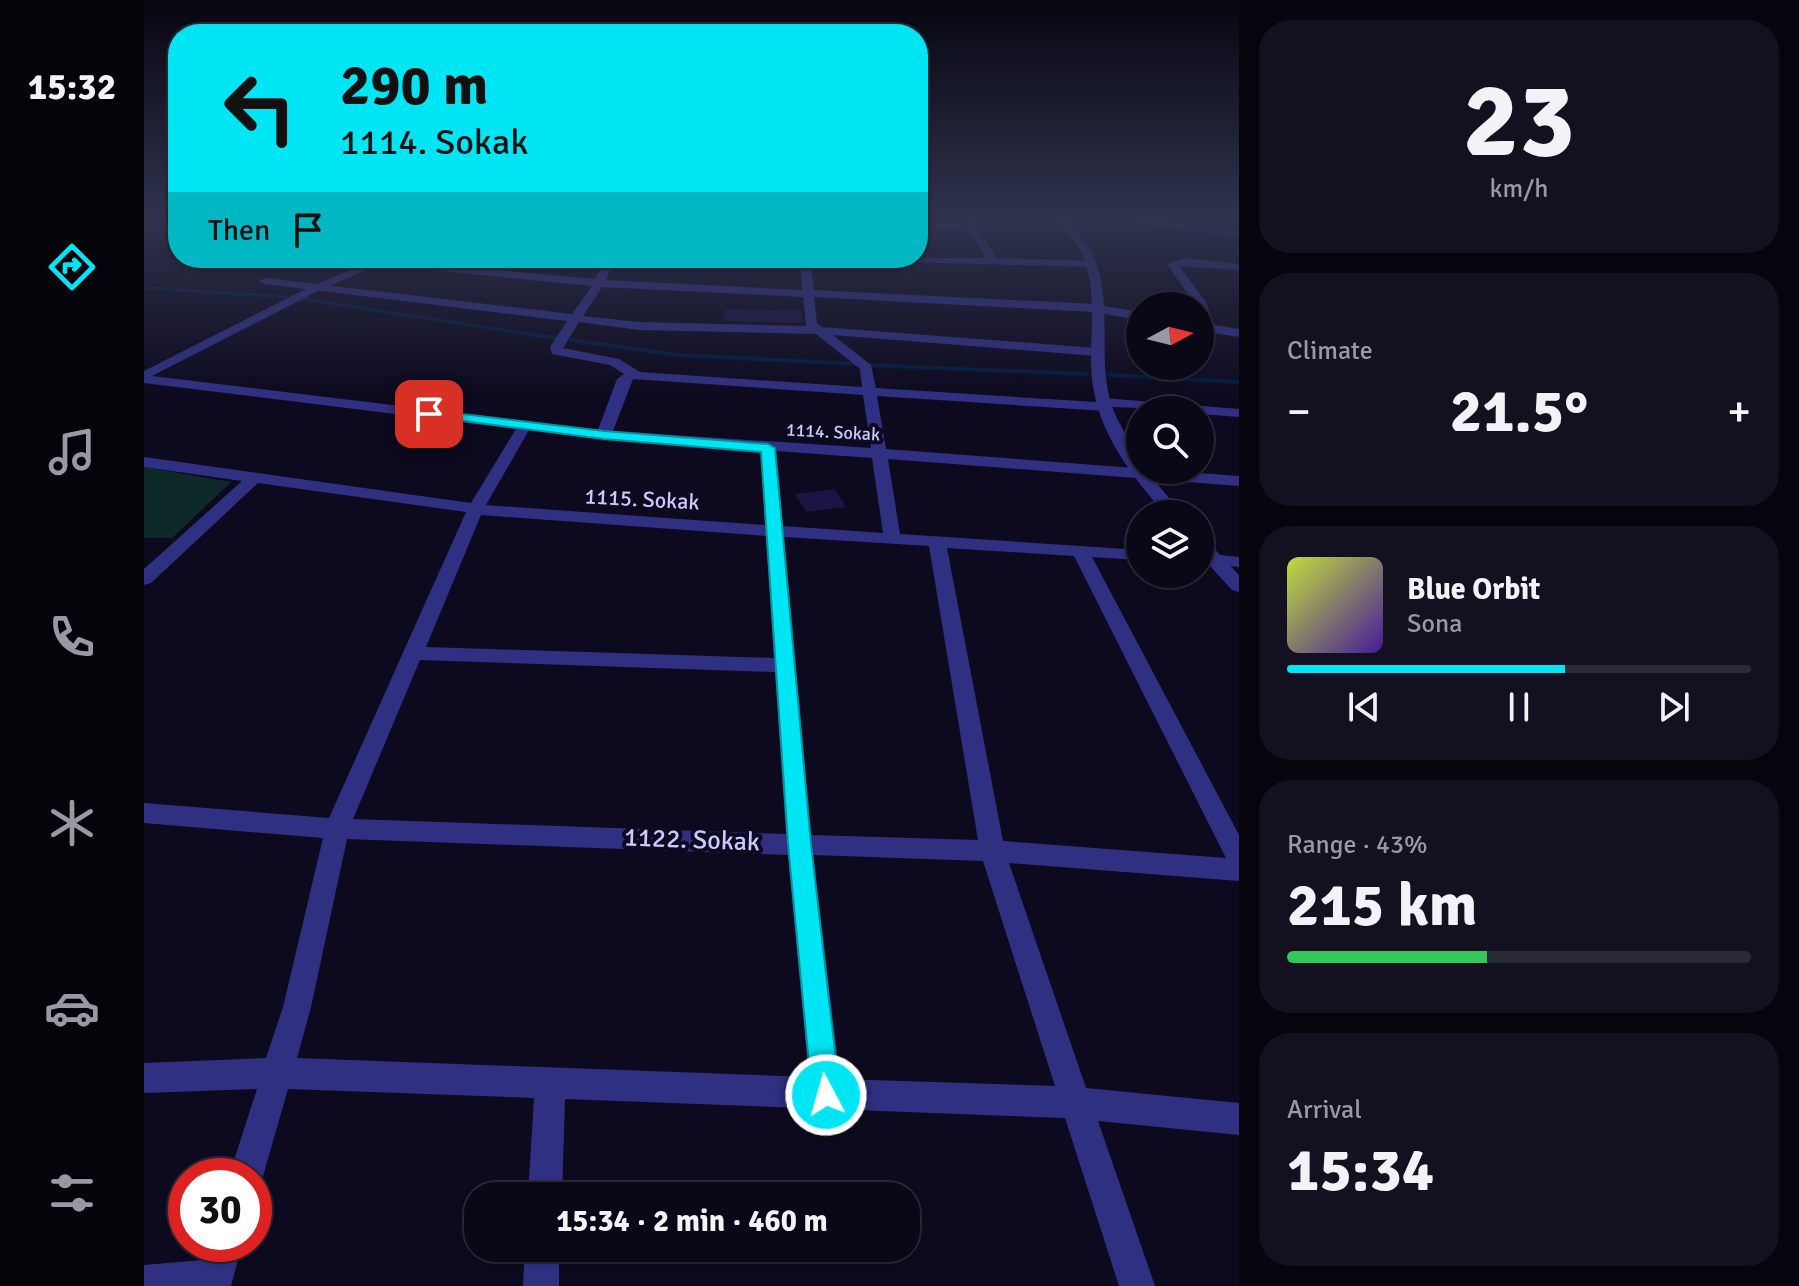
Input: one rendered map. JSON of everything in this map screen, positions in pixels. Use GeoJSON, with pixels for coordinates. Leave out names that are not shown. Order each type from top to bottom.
{"type":"FeatureCollection","features":[{"type":"Feature","properties":{"kind":"street"},"geometry":{"type":"LineString","coordinates":[[144,378],[318,287],[346,276]]}},
{"type":"Feature","properties":{"kind":"street"},"geometry":{"type":"LineString","coordinates":[[534,276],[599,283],[1094,308],[1126,314]]}},
{"type":"Feature","properties":{"kind":"street"},"geometry":{"type":"LineString","coordinates":[[602,276],[577,320],[556,347],[562,353],[614,362],[631,375],[1239,413]]}},
{"type":"Feature","properties":{"kind":"street"},"geometry":{"type":"LineString","coordinates":[[807,276],[811,324],[865,366],[892,536]]}},
{"type":"Feature","properties":{"kind":"street"},"geometry":{"type":"LineString","coordinates":[[1092,276],[1096,352],[1104,404],[1116,436],[1126,451]]}},
{"type":"Feature","properties":{"kind":"street"},"geometry":{"type":"LineString","coordinates":[[1178,276],[1191,292]]}},
{"type":"Feature","properties":{"kind":"street"},"geometry":{"type":"LineString","coordinates":[[265,281],[577,320],[679,329],[815,330],[1096,352]]}},
{"type":"Feature","properties":{"kind":"street"},"geometry":{"type":"LineString","coordinates":[[1214,329],[1239,333]]}},
{"type":"Feature","properties":{"kind":"street"},"geometry":{"type":"LineString","coordinates":[[604,435],[624,379],[631,375]]}},
{"type":"Feature","properties":{"kind":"street","name":"1114. Sokak"},"geometry":{"type":"LineString","coordinates":[[144,378],[604,435],[1126,470]]}},
{"type":"Feature","properties":{"kind":"street"},"geometry":{"type":"LineString","coordinates":[[251,1158],[297,1007],[337,829],[475,510],[524,427]]}},
{"type":"Feature","properties":{"kind":"street"},"geometry":{"type":"LineString","coordinates":[[768,448],[799,844],[826,1095]]}},
{"type":"Feature","properties":{"kind":"street","name":"1115. Sokak"},"geometry":{"type":"LineString","coordinates":[[144,462],[475,510],[1126,554]]}},
{"type":"Feature","properties":{"kind":"street","name":"1114. Sokak"},"geometry":{"type":"LineString","coordinates":[[1214,478],[1239,481]]}},
{"type":"Feature","properties":{"kind":"street"},"geometry":{"type":"LineString","coordinates":[[144,579],[253,479]]}},
{"type":"Feature","properties":{"kind":"street"},"geometry":{"type":"LineString","coordinates":[[1150,484],[1163,500]]}},
{"type":"Feature","properties":{"kind":"street"},"geometry":{"type":"LineString","coordinates":[[937,540],[992,851],[1079,1103],[1137,1286]]}},
{"type":"Feature","properties":{"kind":"street"},"geometry":{"type":"LineString","coordinates":[[1080,551],[1239,859]]}},
{"type":"Feature","properties":{"kind":"street"},"geometry":{"type":"LineString","coordinates":[[1214,560],[1239,562]]}},
{"type":"Feature","properties":{"kind":"street"},"geometry":{"type":"LineString","coordinates":[[1214,565],[1239,586]]}},
{"type":"Feature","properties":{"kind":"street"},"geometry":{"type":"LineString","coordinates":[[413,653],[785,665]]}},
{"type":"Feature","properties":{"kind":"street","name":"1122. Sokak"},"geometry":{"type":"LineString","coordinates":[[144,813],[337,829],[992,851],[1239,870]]}},
{"type":"Feature","properties":{"kind":"street"},"geometry":{"type":"LineString","coordinates":[[144,1078],[277,1073],[1079,1103],[1239,1119]]}},
{"type":"Feature","properties":{"kind":"street"},"geometry":{"type":"LineString","coordinates":[[546,1182],[550,1084]]}},
{"type":"Feature","properties":{"kind":"street"},"geometry":{"type":"LineString","coordinates":[[541,1286],[542,1262]]}},
{"type":"Feature","properties":{"kind":"street"},"geometry":{"type":"LineString","coordinates":[[144,1283],[218,1269]]}},
{"type":"Feature","properties":{"kind":"green space"},"geometry":{"type":"Polygon","coordinates":[[[144,467],[231,482],[172,538],[144,538],[144,467]]]}},
{"type":"Feature","properties":{"kind":"building"},"geometry":{"type":"Polygon","coordinates":[[[725,309],[801,311],[803,323],[724,321],[725,309]]]}},
{"type":"Feature","properties":{"kind":"building"},"geometry":{"type":"Polygon","coordinates":[[[835,489],[846,507],[806,512],[795,494],[835,489]]]}},
{"type":"Feature","properties":{"kind":"waterway"},"geometry":{"type":"LineString","coordinates":[[144,288],[287,297]]}},
{"type":"Feature","properties":{"kind":"waterway"},"geometry":{"type":"LineString","coordinates":[[303,299],[536,335]]}},
{"type":"Feature","properties":{"kind":"waterway"},"geometry":{"type":"LineString","coordinates":[[523,333],[555,338]]}},
{"type":"Feature","properties":{"kind":"waterway"},"geometry":{"type":"LineString","coordinates":[[571,340],[679,355],[859,364]]}},
{"type":"Feature","properties":{"kind":"waterway"},"geometry":{"type":"LineString","coordinates":[[868,365],[1086,374]]}},
{"type":"Feature","properties":{"kind":"waterway"},"geometry":{"type":"LineString","coordinates":[[1110,375],[1239,382]]}},
{"type":"Feature","properties":{"kind":"route"},"geometry":{"type":"LineString","coordinates":[[429,414],[524,427],[768,448],[799,844],[826,1095]]}}]}
